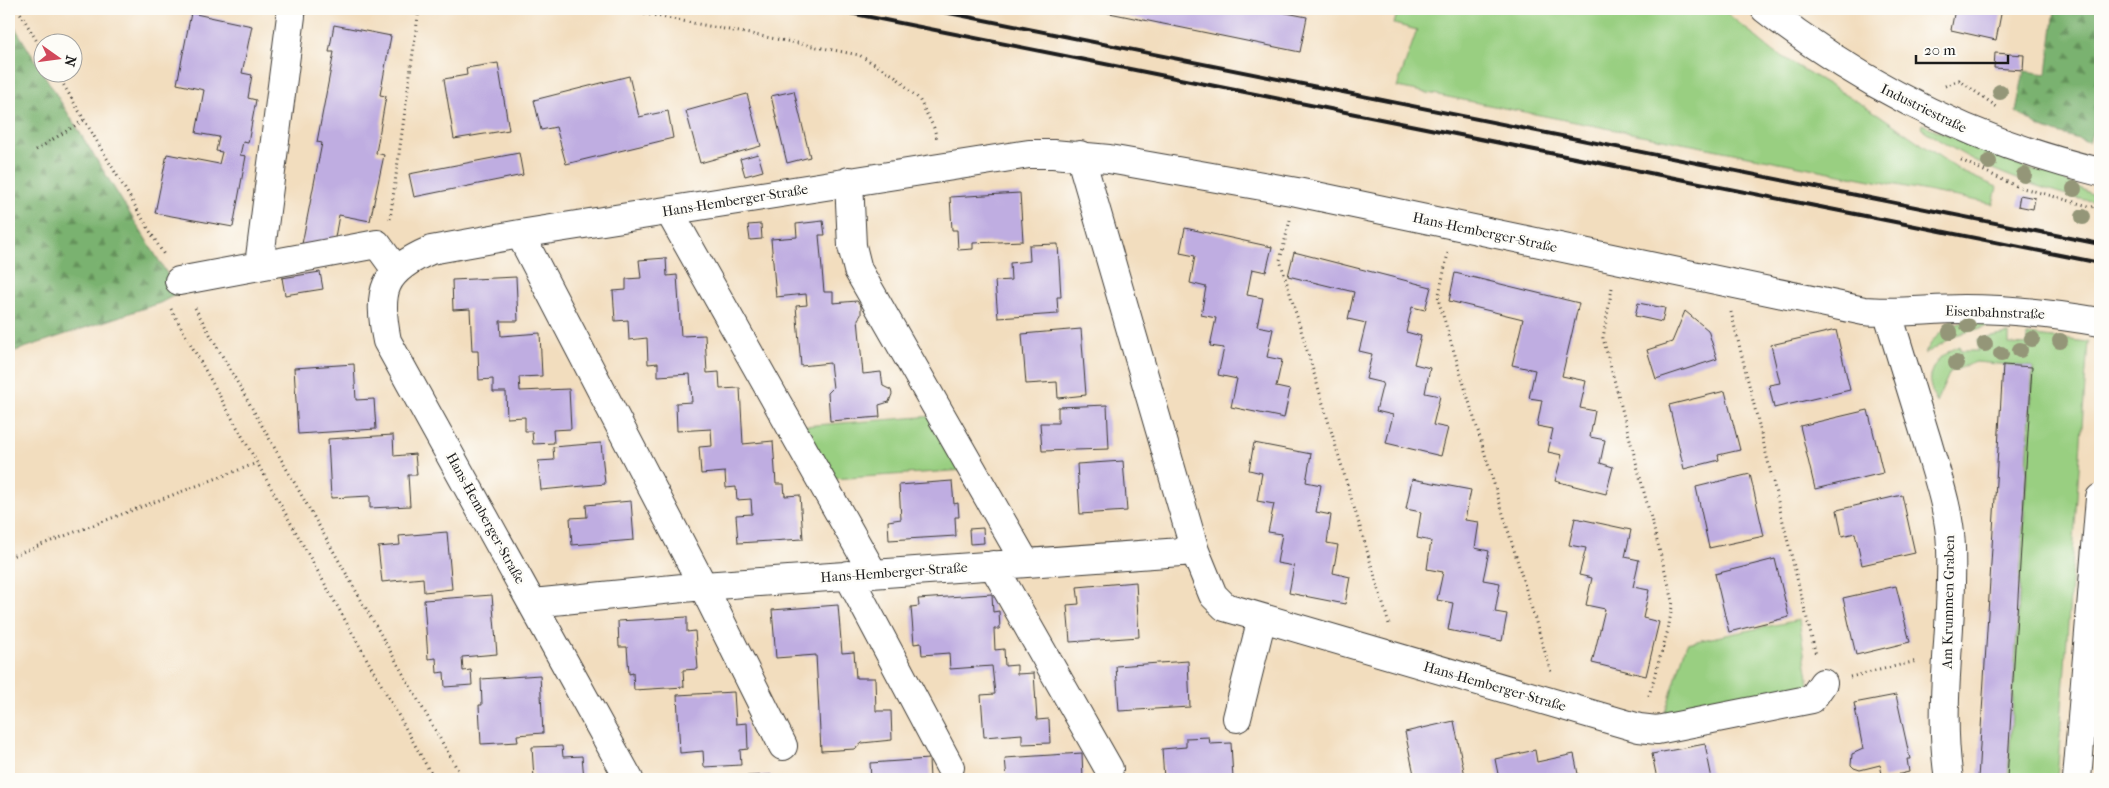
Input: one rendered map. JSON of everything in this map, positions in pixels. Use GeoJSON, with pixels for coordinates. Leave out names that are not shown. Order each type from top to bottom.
{"type":"FeatureCollection","features":[{"type":"Feature","properties":{"kind":"street","name":"Industriestraße"},"geometry":{"type":"LineString","coordinates":[[1765,9],[1791,29],[1859,74],[1919,108],[1974,133],[2025,151],[2100,172]]}},
{"type":"Feature","properties":{"kind":"street"},"geometry":{"type":"LineString","coordinates":[[259,265],[291,16]]}},
{"type":"Feature","properties":{"kind":"street","name":"Hans-Hemberger-Straße"},"geometry":{"type":"LineString","coordinates":[[629,779],[387,341],[381,303],[396,270],[407,260],[431,250],[849,181],[1028,154],[1080,155],[1296,192],[1836,307],[1888,314]]}},
{"type":"Feature","properties":{"kind":"street","name":"Hans-Hemberger-Straße"},"geometry":{"type":"LineString","coordinates":[[1080,155],[1195,551],[1213,595],[1225,607],[1639,728],[1658,730],[1812,699],[1823,683]]}},
{"type":"Feature","properties":{"kind":"street"},"geometry":{"type":"LineString","coordinates":[[849,181],[852,246],[858,270],[1025,562]]}},
{"type":"Feature","properties":{"kind":"street"},"geometry":{"type":"LineString","coordinates":[[669,211],[860,574],[950,767]]}},
{"type":"Feature","properties":{"kind":"street"},"geometry":{"type":"LineString","coordinates":[[520,234],[703,586],[783,746]]}},
{"type":"Feature","properties":{"kind":"street"},"geometry":{"type":"LineString","coordinates":[[180,281],[377,244],[396,270]]}},
{"type":"Feature","properties":{"kind":"street","name":"Eisenbahnstraße"},"geometry":{"type":"LineString","coordinates":[[1888,314],[1940,310],[1999,310],[2068,316],[2100,322]]}},
{"type":"Feature","properties":{"kind":"street","name":"Am Krummen Graben"},"geometry":{"type":"LineString","coordinates":[[1888,314],[1940,484],[1948,518],[1951,548],[1949,654],[1944,728],[1949,779]]}},
{"type":"Feature","properties":{"kind":"street"},"geometry":{"type":"LineString","coordinates":[[2077,779],[2100,498]]}},
{"type":"Feature","properties":{"kind":"street","name":"Hans-Hemberger-Straße"},"geometry":{"type":"LineString","coordinates":[[533,603],[703,586],[1195,551]]}},
{"type":"Feature","properties":{"kind":"street"},"geometry":{"type":"LineString","coordinates":[[993,565],[1109,769]]}},
{"type":"Feature","properties":{"kind":"street"},"geometry":{"type":"LineString","coordinates":[[1237,718],[1262,618]]}},
{"type":"Feature","properties":{"kind":"path"},"geometry":{"type":"LineString","coordinates":[[18,9],[32,33]]}},
{"type":"Feature","properties":{"kind":"path"},"geometry":{"type":"LineString","coordinates":[[377,244],[389,229],[419,9]]}},
{"type":"Feature","properties":{"kind":"path"},"geometry":{"type":"LineString","coordinates":[[620,9],[859,55],[895,76],[920,99],[934,128],[943,167]]}},
{"type":"Feature","properties":{"kind":"path"},"geometry":{"type":"LineString","coordinates":[[62,82],[180,281],[463,779]]}},
{"type":"Feature","properties":{"kind":"path"},"geometry":{"type":"LineString","coordinates":[[36,150],[84,120]]}},
{"type":"Feature","properties":{"kind":"path"},"geometry":{"type":"LineString","coordinates":[[1296,192],[1280,260],[1400,659]]}},
{"type":"Feature","properties":{"kind":"path"},"geometry":{"type":"LineString","coordinates":[[1454,226],[1438,299],[1562,706]]}},
{"type":"Feature","properties":{"kind":"path"},"geometry":{"type":"LineString","coordinates":[[1617,260],[1603,338],[1673,601],[1668,630],[1639,728]]}},
{"type":"Feature","properties":{"kind":"path"},"geometry":{"type":"LineString","coordinates":[[1723,282],[1823,683],[1949,654]]}},
{"type":"Feature","properties":{"kind":"path"},"geometry":{"type":"LineString","coordinates":[[171,308],[434,779]]}},
{"type":"Feature","properties":{"kind":"path"},"geometry":{"type":"LineString","coordinates":[[9,557],[257,463]]}},
{"type":"Feature","properties":{"kind":"green space"},"geometry":{"type":"Polygon","coordinates":[[[1398,9],[1722,9],[1774,52],[1878,114],[1962,172],[1997,187],[1993,204],[1397,87],[1417,30],[1394,24],[1398,9]]]}},
{"type":"Feature","properties":{"kind":"green space"},"geometry":{"type":"Polygon","coordinates":[[[2055,9],[2100,9],[2100,111],[2089,142],[2041,128],[2016,111],[2024,71],[2047,74],[2055,9]]]}},
{"type":"Feature","properties":{"kind":"green space"},"geometry":{"type":"Polygon","coordinates":[[[9,18],[32,55],[32,82],[49,82],[179,293],[160,303],[9,353],[9,18]]]}},
{"type":"Feature","properties":{"kind":"green space"},"geometry":{"type":"Polygon","coordinates":[[[1922,124],[2025,168],[2055,176],[2100,198],[2100,200],[2091,201],[2077,198],[2006,175],[1938,140],[1921,128],[1922,124]]]}},
{"type":"Feature","properties":{"kind":"green space"},"geometry":{"type":"Polygon","coordinates":[[[1972,319],[1999,323],[1956,335],[1925,354],[1938,335],[1972,319]]]}},
{"type":"Feature","properties":{"kind":"green space"},"geometry":{"type":"Polygon","coordinates":[[[2009,334],[2009,344],[2027,345],[2027,335],[2088,342],[2057,779],[2008,779],[2033,367],[1976,362],[1950,372],[1936,403],[1930,382],[1930,376],[1937,361],[1950,351],[1960,346],[1960,351],[1978,351],[1978,339],[2009,334]]]}},
{"type":"Feature","properties":{"kind":"green space"},"geometry":{"type":"Polygon","coordinates":[[[934,416],[966,470],[833,479],[803,426],[934,416]]]}},
{"type":"Feature","properties":{"kind":"green space"},"geometry":{"type":"Polygon","coordinates":[[[1799,620],[1810,691],[1663,719],[1687,643],[1799,620]]]}},
{"type":"Feature","properties":{"kind":"building"},"geometry":{"type":"Polygon","coordinates":[[[1090,9],[1277,9],[1276,11],[1307,17],[1300,52],[1090,9]]]}},
{"type":"Feature","properties":{"kind":"building"},"geometry":{"type":"Polygon","coordinates":[[[1955,9],[2002,9],[1996,40],[1951,30],[1955,9]]]}},
{"type":"Feature","properties":{"kind":"building"},"geometry":{"type":"Polygon","coordinates":[[[191,13],[252,26],[242,73],[252,75],[248,98],[256,100],[248,143],[243,142],[240,155],[246,156],[233,227],[155,213],[167,154],[219,164],[222,152],[216,151],[219,137],[196,133],[204,90],[177,84],[191,13]]]}},
{"type":"Feature","properties":{"kind":"building"},"geometry":{"type":"Polygon","coordinates":[[[334,25],[391,36],[380,95],[386,96],[376,153],[384,155],[370,221],[339,215],[334,243],[301,249],[322,143],[317,142],[334,52],[329,52],[334,25]]]}},
{"type":"Feature","properties":{"kind":"building"},"geometry":{"type":"Polygon","coordinates":[[[1995,53],[2024,55],[2023,70],[1994,68],[1995,53]]]}},
{"type":"Feature","properties":{"kind":"building"},"geometry":{"type":"Polygon","coordinates":[[[498,63],[509,130],[454,139],[444,79],[467,75],[466,68],[498,63]]]}},
{"type":"Feature","properties":{"kind":"building"},"geometry":{"type":"Polygon","coordinates":[[[629,76],[639,117],[668,111],[673,138],[566,164],[556,127],[541,130],[534,100],[629,76]]]}},
{"type":"Feature","properties":{"kind":"building"},"geometry":{"type":"Polygon","coordinates":[[[794,91],[810,157],[787,163],[771,96],[794,91]]]}},
{"type":"Feature","properties":{"kind":"building"},"geometry":{"type":"Polygon","coordinates":[[[747,94],[761,146],[700,163],[686,111],[747,94]]]}},
{"type":"Feature","properties":{"kind":"building"},"geometry":{"type":"Polygon","coordinates":[[[519,153],[523,175],[414,197],[409,174],[519,153]]]}},
{"type":"Feature","properties":{"kind":"building"},"geometry":{"type":"Polygon","coordinates":[[[758,154],[763,171],[745,176],[740,159],[758,154]]]}},
{"type":"Feature","properties":{"kind":"building"},"geometry":{"type":"Polygon","coordinates":[[[1020,193],[1023,241],[973,243],[973,249],[958,250],[957,230],[952,230],[950,197],[1020,193]]]}},
{"type":"Feature","properties":{"kind":"building"},"geometry":{"type":"Polygon","coordinates":[[[2020,195],[2035,198],[2033,209],[2018,206],[2020,195]]]}},
{"type":"Feature","properties":{"kind":"building"},"geometry":{"type":"Polygon","coordinates":[[[823,221],[825,235],[819,235],[824,292],[833,292],[833,303],[857,301],[861,306],[861,315],[858,319],[863,374],[881,372],[883,386],[891,390],[892,394],[889,402],[879,405],[880,417],[830,421],[828,393],[833,388],[830,363],[801,366],[796,306],[807,305],[806,294],[776,297],[771,239],[797,237],[796,224],[823,221]]]}},
{"type":"Feature","properties":{"kind":"building"},"geometry":{"type":"Polygon","coordinates":[[[761,224],[762,239],[750,240],[748,225],[761,224]]]}},
{"type":"Feature","properties":{"kind":"building"},"geometry":{"type":"Polygon","coordinates":[[[1185,228],[1272,247],[1266,272],[1252,269],[1247,295],[1263,298],[1257,326],[1273,329],[1267,357],[1282,360],[1276,387],[1290,390],[1284,418],[1231,407],[1237,379],[1218,375],[1224,348],[1210,346],[1216,318],[1201,315],[1206,287],[1190,283],[1195,256],[1180,253],[1185,228]]]}},
{"type":"Feature","properties":{"kind":"building"},"geometry":{"type":"Polygon","coordinates":[[[1058,244],[1061,297],[1057,297],[1058,314],[998,318],[995,281],[1011,280],[1010,263],[1030,261],[1029,245],[1058,244]]]}},
{"type":"Feature","properties":{"kind":"building"},"geometry":{"type":"Polygon","coordinates":[[[1294,252],[1431,287],[1425,310],[1412,307],[1406,332],[1421,336],[1414,364],[1430,368],[1425,393],[1440,396],[1433,425],[1448,428],[1441,456],[1386,443],[1393,415],[1376,411],[1383,383],[1366,379],[1372,354],[1359,351],[1366,323],[1348,319],[1354,292],[1288,276],[1294,252]]]}},
{"type":"Feature","properties":{"kind":"building"},"geometry":{"type":"Polygon","coordinates":[[[666,258],[667,276],[677,275],[681,336],[705,335],[707,373],[719,372],[720,389],[740,388],[743,444],[773,441],[776,484],[784,484],[785,496],[800,495],[803,539],[738,543],[736,515],[752,514],[751,499],[737,500],[736,487],[726,488],[725,472],[701,474],[699,447],[712,446],[711,429],[677,431],[676,403],[692,402],[690,374],[658,376],[658,363],[648,364],[647,338],[629,340],[628,320],[615,321],[613,291],[626,290],[626,279],[641,278],[639,260],[666,258]]]}},
{"type":"Feature","properties":{"kind":"building"},"geometry":{"type":"Polygon","coordinates":[[[320,272],[323,289],[285,295],[282,278],[320,272]]]}},
{"type":"Feature","properties":{"kind":"building"},"geometry":{"type":"Polygon","coordinates":[[[1455,273],[1579,303],[1562,376],[1586,381],[1580,408],[1595,411],[1590,437],[1605,440],[1600,463],[1613,467],[1606,494],[1555,481],[1562,455],[1548,452],[1553,429],[1537,426],[1542,400],[1529,398],[1535,370],[1512,365],[1523,319],[1449,301],[1455,273]]]}},
{"type":"Feature","properties":{"kind":"building"},"geometry":{"type":"Polygon","coordinates":[[[516,277],[518,321],[500,321],[501,336],[540,333],[542,376],[519,377],[520,391],[569,389],[571,429],[553,430],[554,443],[533,444],[532,431],[525,431],[525,417],[507,418],[506,392],[493,392],[493,379],[479,380],[478,351],[472,351],[470,309],[453,310],[452,280],[516,277]]]}},
{"type":"Feature","properties":{"kind":"building"},"geometry":{"type":"Polygon","coordinates":[[[1638,303],[1665,308],[1662,322],[1635,316],[1638,303]]]}},
{"type":"Feature","properties":{"kind":"building"},"geometry":{"type":"Polygon","coordinates":[[[1685,311],[1708,330],[1717,359],[1656,379],[1647,350],[1672,342],[1685,311]]]}},
{"type":"Feature","properties":{"kind":"building"},"geometry":{"type":"Polygon","coordinates":[[[1081,329],[1086,395],[1058,398],[1057,382],[1026,384],[1022,334],[1081,329]]]}},
{"type":"Feature","properties":{"kind":"building"},"geometry":{"type":"Polygon","coordinates":[[[1836,330],[1850,390],[1774,408],[1769,385],[1780,383],[1771,345],[1836,330]]]}},
{"type":"Feature","properties":{"kind":"building"},"geometry":{"type":"Polygon","coordinates":[[[354,364],[356,400],[374,399],[376,429],[298,434],[294,368],[354,364]]]}},
{"type":"Feature","properties":{"kind":"building"},"geometry":{"type":"Polygon","coordinates":[[[2003,365],[2032,367],[2007,779],[1978,779],[2003,365]]]}},
{"type":"Feature","properties":{"kind":"building"},"geometry":{"type":"Polygon","coordinates":[[[1725,391],[1740,450],[1718,455],[1719,460],[1684,469],[1669,405],[1725,391]]]}},
{"type":"Feature","properties":{"kind":"building"},"geometry":{"type":"Polygon","coordinates":[[[1107,405],[1109,449],[1042,451],[1040,423],[1058,423],[1058,407],[1107,405]]]}},
{"type":"Feature","properties":{"kind":"building"},"geometry":{"type":"Polygon","coordinates":[[[1868,410],[1883,473],[1815,489],[1800,426],[1868,410]]]}},
{"type":"Feature","properties":{"kind":"building"},"geometry":{"type":"Polygon","coordinates":[[[393,435],[394,456],[415,454],[417,475],[408,475],[410,506],[370,508],[370,496],[331,498],[328,439],[393,435]]]}},
{"type":"Feature","properties":{"kind":"building"},"geometry":{"type":"Polygon","coordinates":[[[601,443],[605,484],[541,490],[538,461],[554,460],[553,447],[601,443]]]}},
{"type":"Feature","properties":{"kind":"building"},"geometry":{"type":"Polygon","coordinates":[[[1254,443],[1311,454],[1306,482],[1321,485],[1316,512],[1331,515],[1327,543],[1338,545],[1333,573],[1350,577],[1345,604],[1289,593],[1294,566],[1277,563],[1282,534],[1268,532],[1274,504],[1257,501],[1262,473],[1249,470],[1254,443]]]}},
{"type":"Feature","properties":{"kind":"building"},"geometry":{"type":"Polygon","coordinates":[[[1123,461],[1127,511],[1080,514],[1077,464],[1123,461]]]}},
{"type":"Feature","properties":{"kind":"building"},"geometry":{"type":"Polygon","coordinates":[[[1750,474],[1764,536],[1709,548],[1696,487],[1750,474]]]}},
{"type":"Feature","properties":{"kind":"building"},"geometry":{"type":"Polygon","coordinates":[[[1412,479],[1471,490],[1465,520],[1479,522],[1475,548],[1489,551],[1483,580],[1500,583],[1495,612],[1507,614],[1502,641],[1448,630],[1453,603],[1437,600],[1443,572],[1427,569],[1431,541],[1417,538],[1421,512],[1406,509],[1412,479]]]}},
{"type":"Feature","properties":{"kind":"building"},"geometry":{"type":"Polygon","coordinates":[[[952,481],[954,504],[958,503],[959,517],[955,517],[956,536],[889,540],[888,521],[901,519],[899,485],[952,481]]]}},
{"type":"Feature","properties":{"kind":"building"},"geometry":{"type":"Polygon","coordinates":[[[1902,495],[1915,553],[1862,565],[1855,533],[1842,536],[1837,510],[1902,495]]]}},
{"type":"Feature","properties":{"kind":"building"},"geometry":{"type":"Polygon","coordinates":[[[631,501],[634,540],[572,545],[570,518],[587,517],[586,505],[631,501]]]}},
{"type":"Feature","properties":{"kind":"building"},"geometry":{"type":"Polygon","coordinates":[[[1575,518],[1631,530],[1625,557],[1639,560],[1633,587],[1649,590],[1643,618],[1659,622],[1646,676],[1592,663],[1605,609],[1586,605],[1592,578],[1579,575],[1586,548],[1569,545],[1575,518]]]}},
{"type":"Feature","properties":{"kind":"building"},"geometry":{"type":"Polygon","coordinates":[[[983,528],[984,543],[970,544],[969,529],[983,528]]]}},
{"type":"Feature","properties":{"kind":"building"},"geometry":{"type":"Polygon","coordinates":[[[447,532],[452,589],[424,592],[423,578],[382,582],[378,547],[400,545],[399,536],[447,532]]]}},
{"type":"Feature","properties":{"kind":"building"},"geometry":{"type":"Polygon","coordinates":[[[1775,559],[1789,617],[1729,632],[1715,574],[1775,559]]]}},
{"type":"Feature","properties":{"kind":"building"},"geometry":{"type":"Polygon","coordinates":[[[1136,582],[1139,637],[1070,642],[1067,605],[1079,604],[1077,587],[1136,582]]]}},
{"type":"Feature","properties":{"kind":"building"},"geometry":{"type":"Polygon","coordinates":[[[1896,586],[1910,642],[1856,655],[1843,598],[1896,586]]]}},
{"type":"Feature","properties":{"kind":"building"},"geometry":{"type":"Polygon","coordinates":[[[992,594],[993,612],[999,611],[1000,629],[994,629],[995,650],[1004,649],[1005,666],[1017,665],[1017,674],[1034,673],[1037,720],[1049,719],[1050,743],[1022,744],[1022,734],[984,737],[981,695],[995,694],[992,666],[950,669],[949,653],[922,655],[921,643],[914,644],[911,607],[919,606],[918,599],[992,594]]]}},
{"type":"Feature","properties":{"kind":"building"},"geometry":{"type":"Polygon","coordinates":[[[492,595],[497,654],[462,657],[463,671],[471,670],[472,685],[445,687],[444,672],[437,673],[436,658],[428,659],[424,600],[492,595]]]}},
{"type":"Feature","properties":{"kind":"building"},"geometry":{"type":"Polygon","coordinates":[[[838,605],[842,653],[854,652],[856,678],[875,678],[876,711],[891,711],[892,740],[862,743],[855,749],[821,751],[816,655],[776,658],[772,610],[838,605]]]}},
{"type":"Feature","properties":{"kind":"building"},"geometry":{"type":"Polygon","coordinates":[[[687,617],[687,632],[695,631],[698,669],[683,670],[684,687],[634,690],[633,673],[629,674],[627,647],[619,647],[618,621],[687,617]]]}},
{"type":"Feature","properties":{"kind":"building"},"geometry":{"type":"Polygon","coordinates":[[[1188,661],[1190,707],[1119,711],[1116,666],[1188,661]]]}},
{"type":"Feature","properties":{"kind":"building"},"geometry":{"type":"Polygon","coordinates":[[[540,675],[543,733],[517,735],[518,742],[481,744],[479,705],[482,705],[481,679],[540,675]]]}},
{"type":"Feature","properties":{"kind":"building"},"geometry":{"type":"Polygon","coordinates":[[[734,692],[736,724],[747,723],[748,749],[740,750],[741,765],[704,767],[703,751],[680,753],[677,695],[734,692]]]}},
{"type":"Feature","properties":{"kind":"building"},"geometry":{"type":"Polygon","coordinates":[[[1896,695],[1910,759],[1907,759],[1909,772],[1883,778],[1880,765],[1860,770],[1854,768],[1851,765],[1852,754],[1863,749],[1854,703],[1896,695]]]}},
{"type":"Feature","properties":{"kind":"building"},"geometry":{"type":"Polygon","coordinates":[[[1454,721],[1465,776],[1448,779],[1415,779],[1405,732],[1454,721]]]}},
{"type":"Feature","properties":{"kind":"building"},"geometry":{"type":"Polygon","coordinates":[[[1209,737],[1210,744],[1231,743],[1233,779],[1164,779],[1162,749],[1186,747],[1186,738],[1209,737]]]}},
{"type":"Feature","properties":{"kind":"building"},"geometry":{"type":"Polygon","coordinates":[[[1705,744],[1712,779],[1657,779],[1652,754],[1705,744]]]}},
{"type":"Feature","properties":{"kind":"building"},"geometry":{"type":"Polygon","coordinates":[[[562,746],[563,757],[582,756],[584,779],[534,779],[532,747],[562,746]]]}},
{"type":"Feature","properties":{"kind":"building"},"geometry":{"type":"Polygon","coordinates":[[[1535,750],[1537,762],[1574,754],[1579,779],[1540,779],[1540,776],[1525,779],[1499,779],[1495,759],[1535,750]]]}},
{"type":"Feature","properties":{"kind":"building"},"geometry":{"type":"Polygon","coordinates":[[[1082,753],[1083,779],[1007,779],[1005,758],[1082,753]]]}},
{"type":"Feature","properties":{"kind":"building"},"geometry":{"type":"Polygon","coordinates":[[[929,759],[930,779],[871,779],[870,763],[929,759]]]}},
{"type":"Feature","properties":{"kind":"building"},"geometry":{"type":"Polygon","coordinates":[[[771,775],[772,779],[709,779],[709,778],[771,775]]]}},
{"type":"Feature","properties":{"kind":"railway"},"geometry":{"type":"LineString","coordinates":[[830,9],[2100,263]]}},
{"type":"Feature","properties":{"kind":"railway"},"geometry":{"type":"LineString","coordinates":[[929,9],[2100,244]]}}]}
